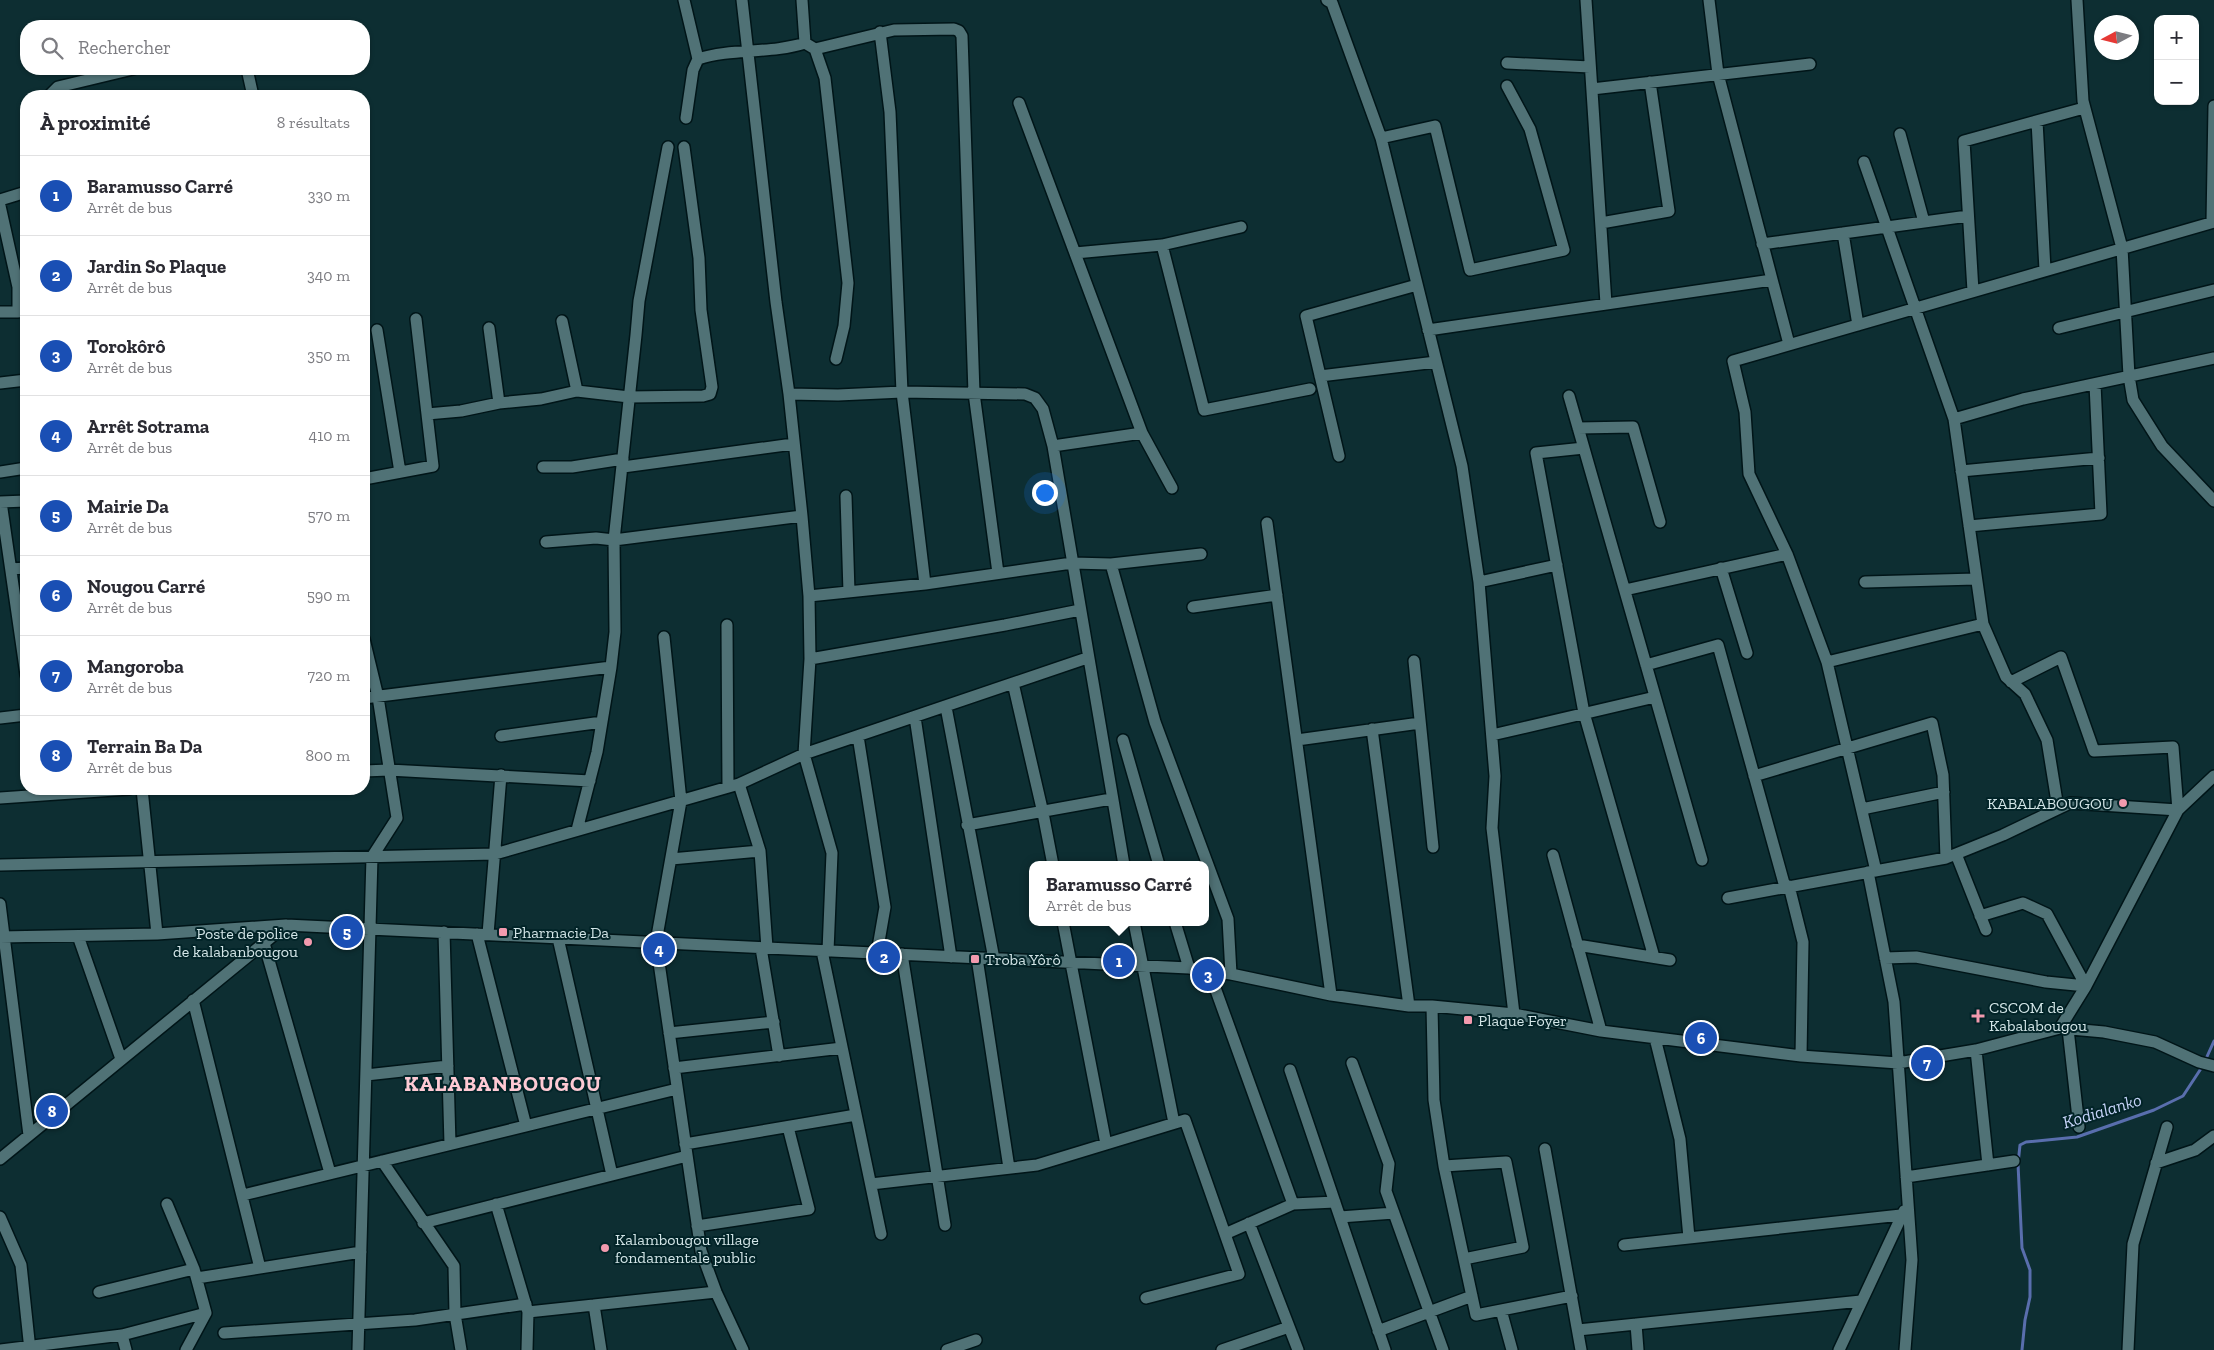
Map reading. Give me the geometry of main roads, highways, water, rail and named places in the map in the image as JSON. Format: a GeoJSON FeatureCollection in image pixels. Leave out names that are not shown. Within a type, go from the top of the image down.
{"type":"FeatureCollection","features":[{"type":"Feature","properties":{"kind":"waterway","name":"Kodialanko"},"geometry":{"type":"LineString","coordinates":[[2205,1061],[2214,1041]]}},
{"type":"Feature","properties":{"kind":"waterway","name":"Kodialanko"},"geometry":{"type":"LineString","coordinates":[[2022,1350],[2025,1320],[2030,1297],[2030,1270],[2022,1248],[2018,1164],[2020,1145],[2026,1142],[2077,1137],[2154,1110],[2183,1096],[2202,1067]]}},
{"type":"Feature","properties":{"kind":"place","name":"KABALABOUGOU"},"geometry":{"type":"Point","coordinates":[2123,803]}},
{"type":"Feature","properties":{"kind":"place","name":"Mairie Da"},"geometry":{"type":"Point","coordinates":[347,932]}},
{"type":"Feature","properties":{"kind":"place","name":"Pharmacie Da"},"geometry":{"type":"Point","coordinates":[503,932]}},
{"type":"Feature","properties":{"kind":"place","name":"Poste de police de kalabanbougou"},"geometry":{"type":"Point","coordinates":[308,942]}},
{"type":"Feature","properties":{"kind":"place","name":"Arrêt Sotrama"},"geometry":{"type":"Point","coordinates":[659,949]}},
{"type":"Feature","properties":{"kind":"place","name":"Jardin So Plaque"},"geometry":{"type":"Point","coordinates":[884,957]}},
{"type":"Feature","properties":{"kind":"place","name":"Troba Yôrô"},"geometry":{"type":"Point","coordinates":[975,959]}},
{"type":"Feature","properties":{"kind":"place","name":"Baramusso Carré"},"geometry":{"type":"Point","coordinates":[1119,961]}},
{"type":"Feature","properties":{"kind":"place","name":"Torokôrô"},"geometry":{"type":"Point","coordinates":[1208,975]}},
{"type":"Feature","properties":{"kind":"place","name":"CSCOM de Kabalabougou"},"geometry":{"type":"Point","coordinates":[1978,1016]}},
{"type":"Feature","properties":{"kind":"place","name":"Plaque Foyer"},"geometry":{"type":"Point","coordinates":[1468,1020]}},
{"type":"Feature","properties":{"kind":"place","name":"Nougou Carré"},"geometry":{"type":"Point","coordinates":[1701,1038]}},
{"type":"Feature","properties":{"kind":"place","name":"Mangoroba"},"geometry":{"type":"Point","coordinates":[1927,1063]}},
{"type":"Feature","properties":{"kind":"place","name":"Terrain Ba Da"},"geometry":{"type":"Point","coordinates":[52,1111]}},
{"type":"Feature","properties":{"kind":"place","name":"Kalambougou village fondamentale public"},"geometry":{"type":"Point","coordinates":[605,1248]}},
{"type":"Feature","properties":{"kind":"district","name":"KALABANBOUGOU"},"geometry":{"type":"Point","coordinates":[503,1084]}}]}
